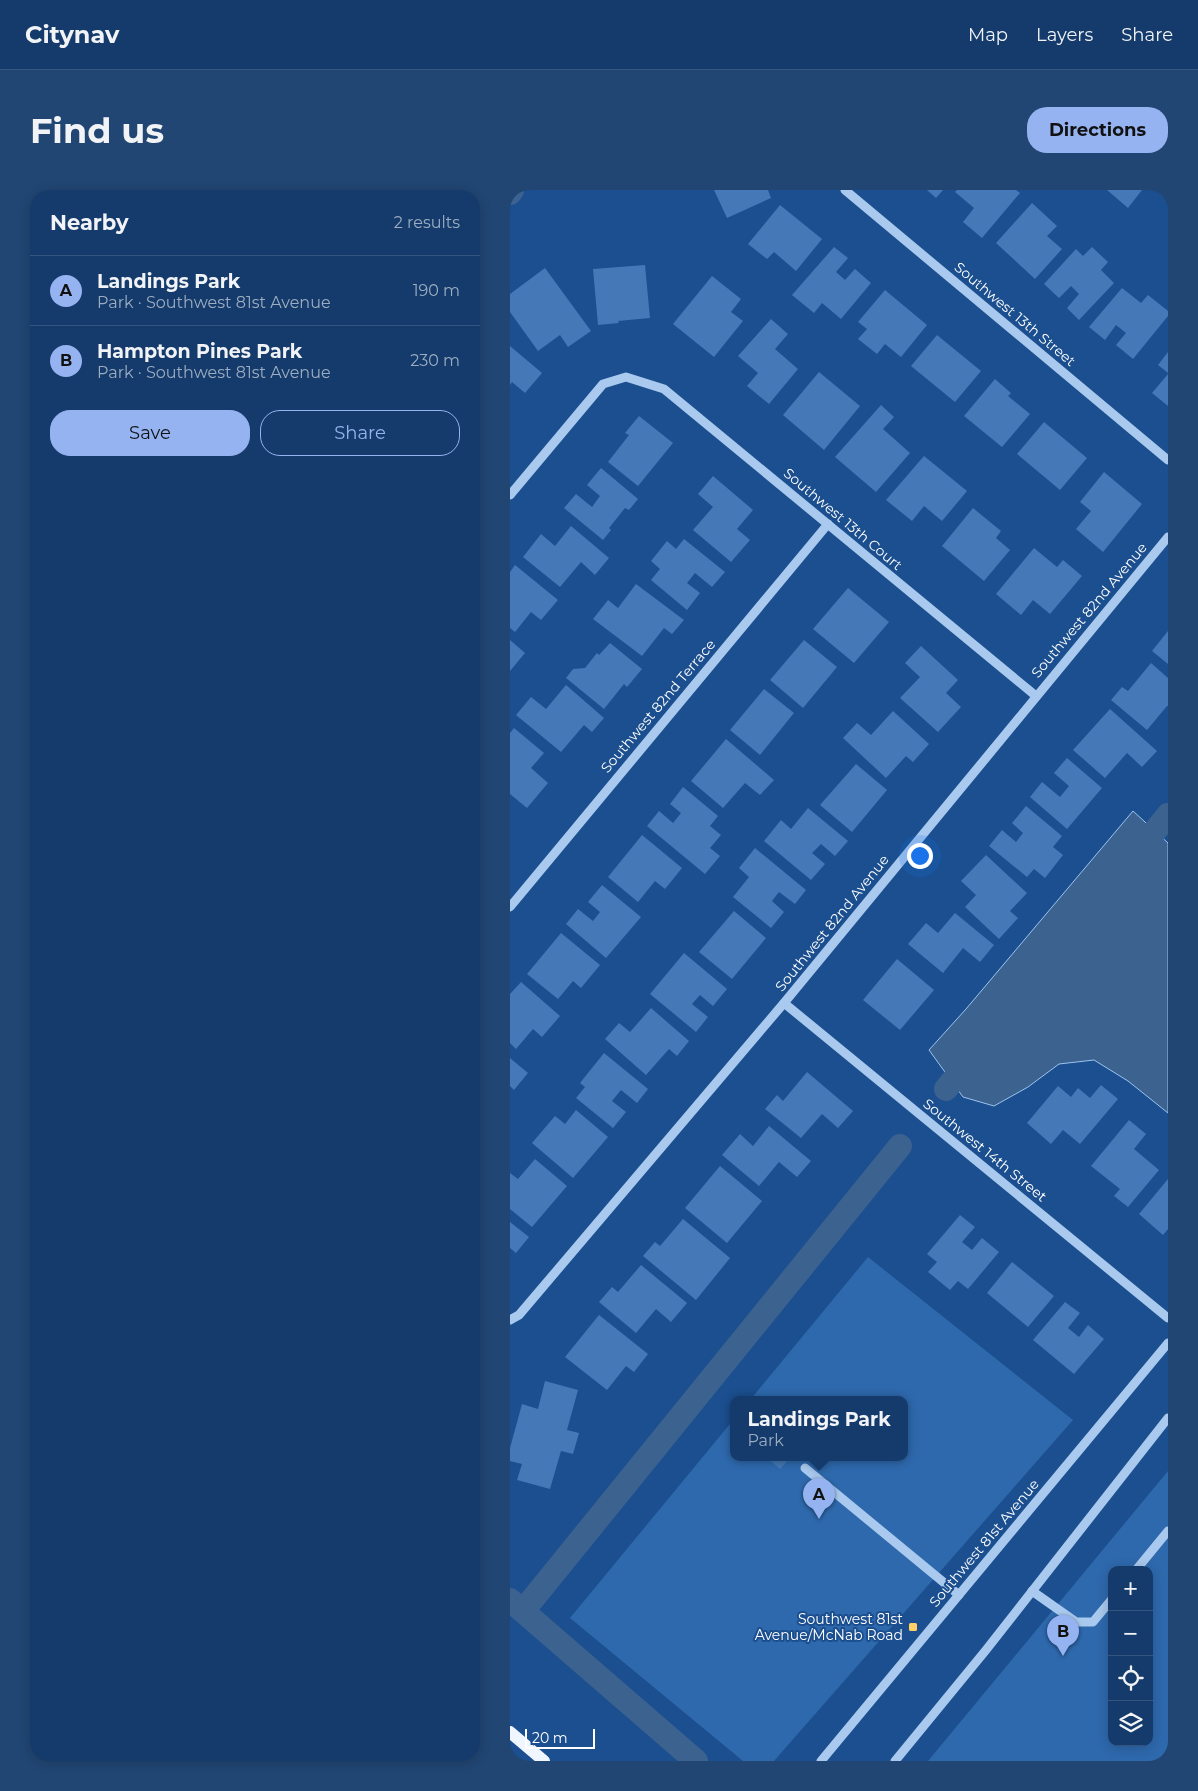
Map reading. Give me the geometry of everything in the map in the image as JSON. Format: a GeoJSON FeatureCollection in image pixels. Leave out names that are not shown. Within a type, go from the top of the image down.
{"type":"FeatureCollection","features":[{"type":"Feature","properties":{"kind":"main road"},"geometry":{"type":"LineString","coordinates":[[510,1732],[544,1761]]}},
{"type":"Feature","properties":{"kind":"street","name":"Southwest 13th Street"},"geometry":{"type":"LineString","coordinates":[[845,190],[1168,460]]}},
{"type":"Feature","properties":{"kind":"street","name":"Southwest 13th Court"},"geometry":{"type":"LineString","coordinates":[[510,495],[603,384],[626,376],[664,389],[1036,696]]}},
{"type":"Feature","properties":{"kind":"street","name":"Southwest 82nd Terrace"},"geometry":{"type":"LineString","coordinates":[[510,906],[828,524]]}},
{"type":"Feature","properties":{"kind":"street","name":"Southwest 82nd Avenue"},"geometry":{"type":"LineString","coordinates":[[510,1320],[519,1315],[784,1002],[1168,537]]}},
{"type":"Feature","properties":{"kind":"street","name":"Southwest 14th Street"},"geometry":{"type":"LineString","coordinates":[[784,1002],[1168,1318]]}},
{"type":"Feature","properties":{"kind":"street","name":"Southwest 81st Avenue"},"geometry":{"type":"LineString","coordinates":[[821,1761],[1168,1343]]}},
{"type":"Feature","properties":{"kind":"street"},"geometry":{"type":"LineString","coordinates":[[895,1761],[986,1650],[1168,1418]]}},
{"type":"Feature","properties":{"kind":"street"},"geometry":{"type":"LineString","coordinates":[[805,1468],[959,1595]]}},
{"type":"Feature","properties":{"kind":"street"},"geometry":{"type":"LineString","coordinates":[[1139,1566],[1168,1531]]}},
{"type":"Feature","properties":{"kind":"street"},"geometry":{"type":"LineString","coordinates":[[1032,1591],[1076,1622],[1093,1622],[1108,1604]]}},
{"type":"Feature","properties":{"kind":"shaded area"},"geometry":{"type":"Polygon","coordinates":[[[1133,811],[1168,843],[1168,1113],[1128,1081],[1094,1060],[1059,1064],[1028,1087],[994,1106],[963,1097],[929,1050],[966,1009],[1133,811]]]}},
{"type":"Feature","properties":{"kind":"shaded area"},"geometry":{"type":"Polygon","coordinates":[[[868,1257],[1073,1420],[774,1761],[743,1761],[570,1618],[730,1424],[730,1461],[908,1461],[908,1396],[753,1396],[868,1257]]]}},
{"type":"Feature","properties":{"kind":"shaded area"},"geometry":{"type":"Polygon","coordinates":[[[1168,1471],[1168,1761],[928,1761],[1168,1471]]]}},
{"type":"Feature","properties":{"kind":"building"},"geometry":{"type":"Polygon","coordinates":[[[714,190],[768,190],[771,198],[727,218],[714,190]]]}},
{"type":"Feature","properties":{"kind":"building"},"geometry":{"type":"Polygon","coordinates":[[[927,190],[943,190],[936,198],[927,190]]]}},
{"type":"Feature","properties":{"kind":"building"},"geometry":{"type":"Polygon","coordinates":[[[957,190],[1016,190],[1020,193],[982,238],[963,222],[974,208],[955,192],[957,190]]]}},
{"type":"Feature","properties":{"kind":"building"},"geometry":{"type":"Polygon","coordinates":[[[1107,190],[1142,190],[1128,208],[1107,190]]]}},
{"type":"Feature","properties":{"kind":"building"},"geometry":{"type":"Polygon","coordinates":[[[1032,203],[1057,226],[1047,236],[1062,249],[1035,279],[996,243],[1032,203]]]}},
{"type":"Feature","properties":{"kind":"building"},"geometry":{"type":"Polygon","coordinates":[[[780,205],[822,239],[796,271],[774,252],[767,259],[748,244],[780,205]]]}},
{"type":"Feature","properties":{"kind":"building"},"geometry":{"type":"Polygon","coordinates":[[[834,247],[848,258],[836,272],[845,280],[855,269],[871,283],[841,319],[822,303],[814,313],[792,295],[834,247]]]}},
{"type":"Feature","properties":{"kind":"building"},"geometry":{"type":"Polygon","coordinates":[[[1092,247],[1108,262],[1101,270],[1114,283],[1079,320],[1067,308],[1079,294],[1071,286],[1059,298],[1044,284],[1076,249],[1083,256],[1092,247]]]}},
{"type":"Feature","properties":{"kind":"building"},"geometry":{"type":"Polygon","coordinates":[[[645,265],[650,318],[598,325],[593,269],[645,265]]]}},
{"type":"Feature","properties":{"kind":"building"},"geometry":{"type":"Polygon","coordinates":[[[545,268],[591,331],[568,347],[560,335],[538,351],[510,312],[510,294],[545,268]]]}},
{"type":"Feature","properties":{"kind":"building"},"geometry":{"type":"Polygon","coordinates":[[[712,276],[741,299],[731,312],[743,321],[714,357],[673,324],[712,276]]]}},
{"type":"Feature","properties":{"kind":"building"},"geometry":{"type":"Polygon","coordinates":[[[1122,288],[1141,303],[1148,295],[1168,311],[1168,316],[1133,359],[1116,345],[1126,333],[1116,325],[1105,340],[1089,327],[1122,288]]]}},
{"type":"Feature","properties":{"kind":"building"},"geometry":{"type":"Polygon","coordinates":[[[885,290],[927,325],[901,357],[885,344],[877,354],[858,339],[867,329],[858,322],[885,290]]]}},
{"type":"Feature","properties":{"kind":"building"},"geometry":{"type":"Polygon","coordinates":[[[771,319],[788,334],[775,349],[798,369],[769,404],[747,386],[758,373],[738,356],[771,319]]]}},
{"type":"Feature","properties":{"kind":"building"},"geometry":{"type":"Polygon","coordinates":[[[937,335],[981,371],[955,402],[911,366],[937,335]]]}},
{"type":"Feature","properties":{"kind":"building"},"geometry":{"type":"Polygon","coordinates":[[[510,346],[542,373],[525,393],[512,382],[510,385],[510,346]]]}},
{"type":"Feature","properties":{"kind":"building"},"geometry":{"type":"Polygon","coordinates":[[[1168,352],[1168,373],[1158,365],[1168,352]]]}},
{"type":"Feature","properties":{"kind":"building"},"geometry":{"type":"Polygon","coordinates":[[[819,372],[860,406],[824,450],[783,415],[819,372]]]}},
{"type":"Feature","properties":{"kind":"building"},"geometry":{"type":"Polygon","coordinates":[[[1168,374],[1168,406],[1152,393],[1168,374]]]}},
{"type":"Feature","properties":{"kind":"building"},"geometry":{"type":"Polygon","coordinates":[[[995,379],[1011,393],[1008,396],[1030,414],[1002,447],[964,416],[995,379]]]}},
{"type":"Feature","properties":{"kind":"building"},"geometry":{"type":"Polygon","coordinates":[[[881,405],[894,417],[883,429],[910,453],[876,492],[835,457],[881,405]]]}},
{"type":"Feature","properties":{"kind":"building"},"geometry":{"type":"Polygon","coordinates":[[[639,416],[673,443],[638,486],[608,462],[629,435],[625,433],[639,416]]]}},
{"type":"Feature","properties":{"kind":"building"},"geometry":{"type":"Polygon","coordinates":[[[1044,422],[1087,458],[1060,490],[1017,454],[1044,422]]]}},
{"type":"Feature","properties":{"kind":"building"},"geometry":{"type":"Polygon","coordinates":[[[924,456],[967,491],[942,521],[924,506],[912,521],[886,500],[924,456]]]}},
{"type":"Feature","properties":{"kind":"building"},"geometry":{"type":"Polygon","coordinates":[[[601,468],[638,499],[629,510],[625,508],[609,528],[611,530],[603,540],[564,508],[576,494],[592,507],[600,496],[587,485],[601,468]]]}},
{"type":"Feature","properties":{"kind":"building"},"geometry":{"type":"Polygon","coordinates":[[[1104,472],[1142,504],[1103,552],[1076,529],[1091,511],[1080,502],[1104,472]]]}},
{"type":"Feature","properties":{"kind":"building"},"geometry":{"type":"Polygon","coordinates":[[[713,476],[753,510],[737,529],[750,540],[731,562],[693,530],[713,507],[698,494],[713,476]]]}},
{"type":"Feature","properties":{"kind":"building"},"geometry":{"type":"Polygon","coordinates":[[[973,508],[1001,531],[996,538],[1010,550],[984,581],[942,546],[973,508]]]}},
{"type":"Feature","properties":{"kind":"building"},"geometry":{"type":"Polygon","coordinates":[[[571,526],[609,558],[595,575],[581,562],[560,587],[523,557],[541,534],[555,546],[571,526]]]}},
{"type":"Feature","properties":{"kind":"building"},"geometry":{"type":"Polygon","coordinates":[[[684,539],[725,572],[712,587],[695,573],[687,583],[700,593],[687,610],[651,580],[660,569],[651,561],[667,541],[676,549],[684,539]]]}},
{"type":"Feature","properties":{"kind":"building"},"geometry":{"type":"Polygon","coordinates":[[[1034,548],[1057,567],[1063,560],[1082,576],[1050,614],[1033,600],[1021,615],[996,594],[1034,548]]]}},
{"type":"Feature","properties":{"kind":"building"},"geometry":{"type":"Polygon","coordinates":[[[515,565],[558,600],[541,620],[531,612],[515,632],[510,628],[510,572],[515,565]]]}},
{"type":"Feature","properties":{"kind":"building"},"geometry":{"type":"Polygon","coordinates":[[[636,584],[684,620],[672,634],[664,628],[642,656],[593,619],[608,600],[618,608],[636,584]]]}},
{"type":"Feature","properties":{"kind":"building"},"geometry":{"type":"Polygon","coordinates":[[[848,588],[889,622],[854,663],[813,629],[848,588]]]}},
{"type":"Feature","properties":{"kind":"building"},"geometry":{"type":"Polygon","coordinates":[[[1168,631],[1168,664],[1152,651],[1168,631]]]}},
{"type":"Feature","properties":{"kind":"building"},"geometry":{"type":"Polygon","coordinates":[[[510,640],[525,653],[510,671],[510,640]]]}},
{"type":"Feature","properties":{"kind":"building"},"geometry":{"type":"Polygon","coordinates":[[[804,640],[837,667],[803,708],[770,680],[804,640]]]}},
{"type":"Feature","properties":{"kind":"building"},"geometry":{"type":"Polygon","coordinates":[[[610,643],[642,669],[627,687],[624,684],[604,709],[566,678],[573,669],[585,668],[597,653],[599,655],[610,643]]]}},
{"type":"Feature","properties":{"kind":"building"},"geometry":{"type":"Polygon","coordinates":[[[921,646],[958,680],[946,693],[961,707],[938,732],[900,698],[920,677],[905,663],[921,646]]]}},
{"type":"Feature","properties":{"kind":"building"},"geometry":{"type":"Polygon","coordinates":[[[1151,663],[1168,678],[1168,706],[1147,730],[1111,700],[1122,687],[1128,691],[1151,663]]]}},
{"type":"Feature","properties":{"kind":"building"},"geometry":{"type":"Polygon","coordinates":[[[566,685],[604,718],[592,732],[584,725],[561,752],[516,715],[531,697],[546,709],[566,685]]]}},
{"type":"Feature","properties":{"kind":"building"},"geometry":{"type":"Polygon","coordinates":[[[764,689],[794,713],[760,755],[730,730],[764,689]]]}},
{"type":"Feature","properties":{"kind":"building"},"geometry":{"type":"Polygon","coordinates":[[[1110,709],[1157,751],[1142,767],[1127,753],[1105,778],[1073,750],[1110,709]]]}},
{"type":"Feature","properties":{"kind":"building"},"geometry":{"type":"Polygon","coordinates":[[[893,711],[929,744],[913,762],[906,756],[886,778],[843,738],[857,723],[871,735],[893,711]]]}},
{"type":"Feature","properties":{"kind":"building"},"geometry":{"type":"Polygon","coordinates":[[[514,728],[544,753],[531,768],[548,783],[527,808],[510,794],[510,733],[514,728]]]}},
{"type":"Feature","properties":{"kind":"building"},"geometry":{"type":"Polygon","coordinates":[[[726,739],[774,780],[760,795],[745,783],[723,808],[691,781],[726,739]]]}},
{"type":"Feature","properties":{"kind":"building"},"geometry":{"type":"Polygon","coordinates":[[[1067,758],[1102,788],[1067,829],[1030,797],[1042,782],[1060,797],[1069,786],[1054,773],[1067,758]]]}},
{"type":"Feature","properties":{"kind":"building"},"geometry":{"type":"Polygon","coordinates":[[[856,764],[887,790],[852,832],[820,805],[856,764]]]}},
{"type":"Feature","properties":{"kind":"building"},"geometry":{"type":"Polygon","coordinates":[[[683,787],[718,816],[710,826],[721,835],[710,848],[720,856],[705,874],[647,826],[659,811],[673,823],[681,813],[670,804],[683,787]]]}},
{"type":"Feature","properties":{"kind":"building"},"geometry":{"type":"Polygon","coordinates":[[[1026,806],[1062,836],[1053,847],[1063,855],[1045,878],[1034,869],[1027,877],[989,846],[1002,830],[1016,842],[1023,833],[1012,823],[1026,806]]]}},
{"type":"Feature","properties":{"kind":"building"},"geometry":{"type":"Polygon","coordinates":[[[808,808],[848,841],[835,856],[821,844],[812,853],[825,864],[811,880],[764,841],[781,820],[791,829],[808,808]]]}},
{"type":"Feature","properties":{"kind":"building"},"geometry":{"type":"Polygon","coordinates":[[[642,835],[682,868],[665,889],[655,881],[638,902],[608,877],[642,835]]]}},
{"type":"Feature","properties":{"kind":"building"},"geometry":{"type":"Polygon","coordinates":[[[755,848],[806,890],[795,904],[779,892],[772,901],[784,912],[771,928],[733,897],[749,877],[739,868],[755,848]]]}},
{"type":"Feature","properties":{"kind":"building"},"geometry":{"type":"Polygon","coordinates":[[[986,855],[1027,893],[1010,911],[1018,918],[999,939],[965,907],[976,895],[961,881],[986,855]]]}},
{"type":"Feature","properties":{"kind":"building"},"geometry":{"type":"Polygon","coordinates":[[[602,885],[641,917],[606,958],[566,924],[578,909],[593,921],[600,912],[588,902],[602,885]]]}},
{"type":"Feature","properties":{"kind":"building"},"geometry":{"type":"Polygon","coordinates":[[[734,911],[766,938],[732,979],[699,952],[734,911]]]}},
{"type":"Feature","properties":{"kind":"building"},"geometry":{"type":"Polygon","coordinates":[[[955,913],[994,945],[980,962],[963,948],[943,973],[908,944],[926,923],[938,933],[955,913]]]}},
{"type":"Feature","properties":{"kind":"building"},"geometry":{"type":"Polygon","coordinates":[[[561,933],[600,965],[581,988],[573,981],[558,999],[527,974],[561,933]]]}},
{"type":"Feature","properties":{"kind":"building"},"geometry":{"type":"Polygon","coordinates":[[[684,953],[727,989],[713,1006],[700,995],[692,1004],[708,1017],[696,1032],[650,994],[684,953]]]}},
{"type":"Feature","properties":{"kind":"building"},"geometry":{"type":"Polygon","coordinates":[[[897,959],[934,990],[900,1030],[863,1000],[897,959]]]}},
{"type":"Feature","properties":{"kind":"building"},"geometry":{"type":"Polygon","coordinates":[[[521,982],[560,1016],[542,1037],[533,1029],[516,1049],[510,1043],[510,994],[521,982]]]}},
{"type":"Feature","properties":{"kind":"building"},"geometry":{"type":"Polygon","coordinates":[[[651,1008],[689,1041],[677,1056],[669,1049],[646,1075],[605,1039],[619,1023],[630,1032],[651,1008]]]}},
{"type":"Feature","properties":{"kind":"building"},"geometry":{"type":"Polygon","coordinates":[[[604,1053],[648,1089],[637,1103],[621,1090],[612,1101],[626,1112],[613,1128],[576,1098],[585,1087],[580,1083],[604,1053]]]}},
{"type":"Feature","properties":{"kind":"building"},"geometry":{"type":"Polygon","coordinates":[[[510,1058],[528,1073],[514,1090],[510,1086],[510,1058]]]}},
{"type":"Feature","properties":{"kind":"building"},"geometry":{"type":"Polygon","coordinates":[[[807,1072],[853,1111],[838,1128],[822,1114],[801,1138],[765,1109],[777,1095],[783,1101],[807,1072]]]}},
{"type":"Feature","properties":{"kind":"building"},"geometry":{"type":"Polygon","coordinates":[[[1101,1085],[1118,1099],[1080,1144],[1063,1130],[1051,1144],[1027,1123],[1058,1086],[1071,1097],[1078,1088],[1090,1098],[1101,1085]]]}},
{"type":"Feature","properties":{"kind":"building"},"geometry":{"type":"Polygon","coordinates":[[[576,1110],[608,1137],[573,1178],[532,1143],[555,1116],[565,1124],[576,1110]]]}},
{"type":"Feature","properties":{"kind":"building"},"geometry":{"type":"Polygon","coordinates":[[[1129,1120],[1146,1134],[1134,1149],[1159,1170],[1128,1207],[1114,1196],[1120,1189],[1091,1166],[1129,1120]]]}},
{"type":"Feature","properties":{"kind":"building"},"geometry":{"type":"Polygon","coordinates":[[[769,1126],[811,1161],[797,1177],[779,1162],[759,1186],[722,1155],[740,1134],[753,1146],[769,1126]]]}},
{"type":"Feature","properties":{"kind":"building"},"geometry":{"type":"Polygon","coordinates":[[[535,1159],[567,1186],[532,1227],[510,1209],[510,1173],[518,1179],[535,1159]]]}},
{"type":"Feature","properties":{"kind":"building"},"geometry":{"type":"Polygon","coordinates":[[[720,1166],[762,1201],[727,1243],[685,1208],[720,1166]]]}},
{"type":"Feature","properties":{"kind":"building"},"geometry":{"type":"Polygon","coordinates":[[[1168,1179],[1168,1229],[1163,1235],[1139,1214],[1168,1179]]]}},
{"type":"Feature","properties":{"kind":"building"},"geometry":{"type":"Polygon","coordinates":[[[960,1215],[975,1227],[962,1242],[972,1250],[982,1238],[999,1252],[968,1289],[958,1281],[950,1290],[928,1272],[937,1262],[927,1254],[960,1215]]]}},
{"type":"Feature","properties":{"kind":"building"},"geometry":{"type":"Polygon","coordinates":[[[683,1219],[730,1258],[696,1300],[643,1256],[655,1242],[660,1246],[683,1219]]]}},
{"type":"Feature","properties":{"kind":"building"},"geometry":{"type":"Polygon","coordinates":[[[510,1222],[529,1237],[516,1253],[510,1248],[510,1222]]]}},
{"type":"Feature","properties":{"kind":"building"},"geometry":{"type":"Polygon","coordinates":[[[1012,1262],[1054,1296],[1028,1327],[987,1293],[1012,1262]]]}},
{"type":"Feature","properties":{"kind":"building"},"geometry":{"type":"Polygon","coordinates":[[[641,1265],[687,1303],[671,1322],[656,1309],[636,1333],[599,1302],[612,1287],[618,1292],[641,1265]]]}},
{"type":"Feature","properties":{"kind":"building"},"geometry":{"type":"Polygon","coordinates":[[[1065,1302],[1080,1313],[1068,1328],[1079,1337],[1088,1325],[1104,1339],[1074,1374],[1033,1340],[1065,1302]]]}},
{"type":"Feature","properties":{"kind":"building"},"geometry":{"type":"Polygon","coordinates":[[[599,1315],[648,1354],[634,1372],[626,1366],[607,1390],[565,1357],[599,1315]]]}},
{"type":"Feature","properties":{"kind":"building"},"geometry":{"type":"Polygon","coordinates":[[[545,1381],[578,1390],[567,1430],[579,1433],[573,1454],[561,1451],[550,1489],[517,1480],[522,1464],[510,1461],[510,1448],[522,1404],[538,1409],[545,1381]]]}},
{"type":"Feature","properties":{"kind":"building"},"geometry":{"type":"Polygon","coordinates":[[[771,1461],[787,1461],[780,1469],[771,1461]]]}},
{"type":"Feature","properties":{"kind":"waterway"},"geometry":{"type":"LineString","coordinates":[[1134,857],[1168,815]]}},
{"type":"Feature","properties":{"kind":"waterway"},"geometry":{"type":"LineString","coordinates":[[946,1089],[972,1057]]}},
{"type":"Feature","properties":{"kind":"waterway"},"geometry":{"type":"LineString","coordinates":[[523,1611],[900,1146]]}},
{"type":"Feature","properties":{"kind":"waterway"},"geometry":{"type":"LineString","coordinates":[[510,1600],[696,1761]]}},
{"type":"Feature","properties":{"kind":"place","name":"Landings Park"},"geometry":{"type":"Point","coordinates":[819,1519]}},
{"type":"Feature","properties":{"kind":"place","name":"Southwest 81st Avenue/McNab Road"},"geometry":{"type":"Point","coordinates":[913,1627]}},
{"type":"Feature","properties":{"kind":"place","name":"Hampton Pines Park"},"geometry":{"type":"Point","coordinates":[1063,1656]}}]}
